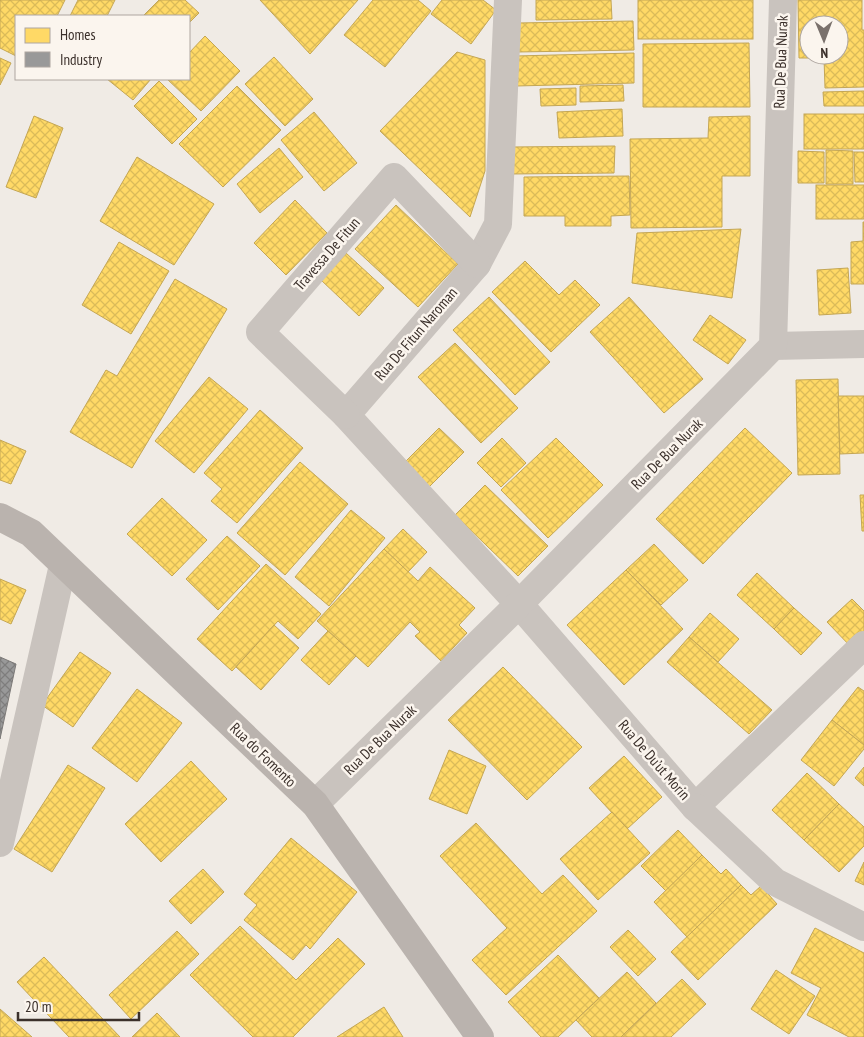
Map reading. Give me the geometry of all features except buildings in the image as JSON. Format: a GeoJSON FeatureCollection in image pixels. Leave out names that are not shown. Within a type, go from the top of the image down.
{"type":"FeatureCollection","features":[{"type":"Feature","properties":{"kind":"street","name":"Rua De Fitun Naroman"},"geometry":{"type":"LineString","coordinates":[[346,415],[477,264],[498,224],[508,0]]}},
{"type":"Feature","properties":{"kind":"street","name":"Rua De Bua Nurak"},"geometry":{"type":"LineString","coordinates":[[315,804],[520,604],[773,346],[783,0]]}},
{"type":"Feature","properties":{"kind":"street","name":"Travessa De Fitun"},"geometry":{"type":"LineString","coordinates":[[346,415],[260,332],[394,177],[477,264]]}},
{"type":"Feature","properties":{"kind":"street"},"geometry":{"type":"LineString","coordinates":[[773,346],[864,344]]}},
{"type":"Feature","properties":{"kind":"street"},"geometry":{"type":"LineString","coordinates":[[346,415],[520,604]]}},
{"type":"Feature","properties":{"kind":"street","name":"Rua do Fomento"},"geometry":{"type":"LineString","coordinates":[[0,517],[31,533],[315,804],[480,1037]]}},
{"type":"Feature","properties":{"kind":"street"},"geometry":{"type":"LineString","coordinates":[[0,843],[63,565]]}},
{"type":"Feature","properties":{"kind":"street","name":"Rua De Du’ut Morin"},"geometry":{"type":"LineString","coordinates":[[520,604],[695,807],[864,645]]}},
{"type":"Feature","properties":{"kind":"street"},"geometry":{"type":"LineString","coordinates":[[695,807],[775,882],[864,927]]}}]}
